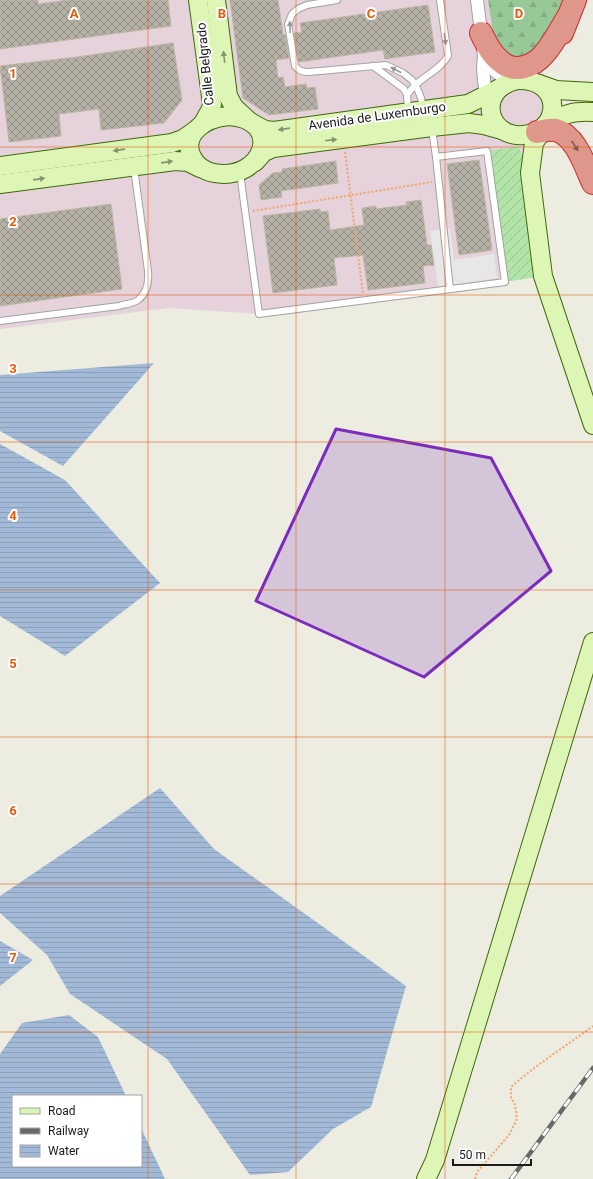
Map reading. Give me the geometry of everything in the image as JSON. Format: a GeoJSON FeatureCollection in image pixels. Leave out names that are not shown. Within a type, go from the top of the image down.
{"type":"FeatureCollection","features":[{"type":"Feature","properties":{"kind":"highway"},"geometry":{"type":"LineString","coordinates":[[509,89],[537,74],[550,60],[556,49],[575,0]]}},
{"type":"Feature","properties":{"kind":"highway"},"geometry":{"type":"LineString","coordinates":[[481,32],[490,49],[499,61],[511,68],[521,68],[531,65],[543,55],[566,20]]}},
{"type":"Feature","properties":{"kind":"highway"},"geometry":{"type":"LineString","coordinates":[[543,128],[555,130],[569,138],[576,146],[593,183]]}},
{"type":"Feature","properties":{"kind":"main road","name":"Calle Belgrado"},"geometry":{"type":"LineString","coordinates":[[198,0],[212,104],[211,109],[199,127]]}},
{"type":"Feature","properties":{"kind":"main road","name":"Calle Belgrado"},"geometry":{"type":"LineString","coordinates":[[216,0],[228,96],[234,106],[251,122]]}},
{"type":"Feature","properties":{"kind":"main road"},"geometry":{"type":"LineString","coordinates":[[509,89],[593,92]]}},
{"type":"Feature","properties":{"kind":"main road"},"geometry":{"type":"LineString","coordinates":[[509,89],[547,90],[552,103],[552,110],[534,144],[530,173],[543,276],[593,425]]}},
{"type":"Feature","properties":{"kind":"main road"},"geometry":{"type":"LineString","coordinates":[[509,89],[492,116],[496,123],[520,150],[530,173]]}},
{"type":"Feature","properties":{"kind":"main road","name":"Avenida de Luxemburgo"},"geometry":{"type":"LineString","coordinates":[[251,122],[265,130],[274,131],[413,106],[468,104],[509,89]]}},
{"type":"Feature","properties":{"kind":"main road","name":"Avenida de Luxemburgo"},"geometry":{"type":"LineString","coordinates":[[255,162],[268,150],[276,147],[432,127],[476,124],[524,135],[543,128],[569,113],[593,112]]}},
{"type":"Feature","properties":{"kind":"main road"},"geometry":{"type":"LineString","coordinates":[[0,166],[172,143],[183,139],[199,127],[214,119],[222,117],[238,117],[251,122],[260,133],[262,140],[260,155],[255,162],[248,168],[233,173],[220,174],[207,171],[188,162],[182,161],[0,184]]}},
{"type":"Feature","properties":{"kind":"main road"},"geometry":{"type":"LineString","coordinates":[[199,127],[192,135],[190,150],[194,162],[200,168]]}},
{"type":"Feature","properties":{"kind":"main road"},"geometry":{"type":"LineString","coordinates":[[426,1179],[435,1160],[593,642]]}},
{"type":"Feature","properties":{"kind":"street"},"geometry":{"type":"LineString","coordinates":[[477,0],[484,56],[484,68],[509,89]]}},
{"type":"Feature","properties":{"kind":"street"},"geometry":{"type":"LineString","coordinates":[[484,56],[490,68],[506,78],[509,89]]}},
{"type":"Feature","properties":{"kind":"lane"},"geometry":{"type":"LineString","coordinates":[[337,0],[306,5],[292,14],[288,24],[295,66],[302,72],[309,72],[386,65],[412,80],[415,84],[421,98],[413,106]]}},
{"type":"Feature","properties":{"kind":"lane"},"geometry":{"type":"LineString","coordinates":[[413,106],[415,84],[445,61],[448,56],[440,0]]}},
{"type":"Feature","properties":{"kind":"lane"},"geometry":{"type":"LineString","coordinates":[[373,66],[404,89],[413,106]]}},
{"type":"Feature","properties":{"kind":"lane"},"geometry":{"type":"LineString","coordinates":[[432,127],[450,290]]}},
{"type":"Feature","properties":{"kind":"lane"},"geometry":{"type":"LineString","coordinates":[[240,171],[259,314],[505,282],[487,151],[436,157]]}},
{"type":"Feature","properties":{"kind":"lane"},"geometry":{"type":"LineString","coordinates":[[0,321],[119,306],[137,301],[147,288],[149,281],[134,166]]}},
{"type":"Feature","properties":{"kind":"path"},"geometry":{"type":"LineString","coordinates":[[345,152],[364,300]]}},
{"type":"Feature","properties":{"kind":"path"},"geometry":{"type":"LineString","coordinates":[[246,212],[439,181]]}},
{"type":"Feature","properties":{"kind":"path"},"geometry":{"type":"LineString","coordinates":[[475,1179],[477,1172],[509,1135],[517,1119],[515,1105],[511,1098],[511,1086],[529,1071],[593,1026]]}},
{"type":"Feature","properties":{"kind":"highlighted area"},"geometry":{"type":"Polygon","coordinates":[[[336,429],[491,458],[551,571],[424,677],[256,601],[336,429]]]}},
{"type":"Feature","properties":{"kind":"shaded area"},"geometry":{"type":"Polygon","coordinates":[[[0,0],[488,0],[493,33],[550,79],[560,97],[561,108],[550,140],[540,149],[543,276],[259,314],[168,308],[0,329],[0,0]]]}},
{"type":"Feature","properties":{"kind":"shaded area"},"geometry":{"type":"Polygon","coordinates":[[[450,228],[454,260],[494,254],[497,278],[438,287],[430,231],[450,228]]]}},
{"type":"Feature","properties":{"kind":"green space"},"geometry":{"type":"Polygon","coordinates":[[[488,0],[565,0],[546,41],[528,61],[506,57],[493,33],[488,0]]]}},
{"type":"Feature","properties":{"kind":"green space"},"geometry":{"type":"Polygon","coordinates":[[[518,146],[530,173],[543,276],[505,282],[487,151],[518,146]]]}},
{"type":"Feature","properties":{"kind":"water"},"geometry":{"type":"Polygon","coordinates":[[[154,363],[63,466],[0,431],[0,375],[154,363]]]}},
{"type":"Feature","properties":{"kind":"water"},"geometry":{"type":"Polygon","coordinates":[[[0,444],[65,480],[160,583],[65,656],[0,616],[0,444]]]}},
{"type":"Feature","properties":{"kind":"water"},"geometry":{"type":"Polygon","coordinates":[[[160,788],[214,849],[406,986],[371,1107],[333,1129],[288,1172],[250,1175],[167,1059],[70,994],[47,955],[0,913],[0,896],[160,788]]]}},
{"type":"Feature","properties":{"kind":"water"},"geometry":{"type":"Polygon","coordinates":[[[0,941],[33,960],[0,986],[0,941]]]}},
{"type":"Feature","properties":{"kind":"water"},"geometry":{"type":"Polygon","coordinates":[[[69,1015],[98,1037],[126,1095],[12,1095],[12,1167],[142,1167],[142,1130],[165,1179],[0,1179],[0,1054],[22,1023],[69,1015]]]}},
{"type":"Feature","properties":{"kind":"building"},"geometry":{"type":"Polygon","coordinates":[[[0,0],[38,0],[38,4],[68,0],[168,0],[171,26],[0,49],[0,0]]]}},
{"type":"Feature","properties":{"kind":"building"},"geometry":{"type":"Polygon","coordinates":[[[230,0],[278,0],[283,35],[285,35],[289,58],[276,60],[278,78],[283,77],[285,87],[306,84],[307,88],[315,87],[318,109],[269,115],[243,98],[230,0]]]}},
{"type":"Feature","properties":{"kind":"building"},"geometry":{"type":"Polygon","coordinates":[[[428,5],[435,52],[385,59],[383,50],[299,62],[294,33],[302,32],[300,23],[428,5]]]}},
{"type":"Feature","properties":{"kind":"building"},"geometry":{"type":"Polygon","coordinates":[[[173,43],[182,100],[164,123],[101,130],[99,109],[59,114],[61,136],[9,142],[0,66],[77,57],[173,43]]]}},
{"type":"Feature","properties":{"kind":"building"},"geometry":{"type":"Polygon","coordinates":[[[479,160],[492,250],[459,255],[447,164],[479,160]]]}},
{"type":"Feature","properties":{"kind":"building"},"geometry":{"type":"Polygon","coordinates":[[[336,161],[338,183],[281,191],[282,197],[261,200],[259,185],[273,173],[282,172],[282,169],[336,161]]]}},
{"type":"Feature","properties":{"kind":"building"},"geometry":{"type":"Polygon","coordinates":[[[421,200],[427,245],[431,245],[434,265],[423,266],[425,283],[368,290],[363,255],[334,258],[337,285],[273,293],[263,216],[320,209],[321,212],[328,211],[330,230],[364,225],[362,208],[376,206],[376,209],[407,205],[406,202],[421,200]]]}},
{"type":"Feature","properties":{"kind":"building"},"geometry":{"type":"Polygon","coordinates":[[[111,204],[122,289],[0,306],[0,219],[111,204]]]}},
{"type":"Feature","properties":{"kind":"railway"},"geometry":{"type":"LineString","coordinates":[[511,1179],[593,1068]]}}]}
